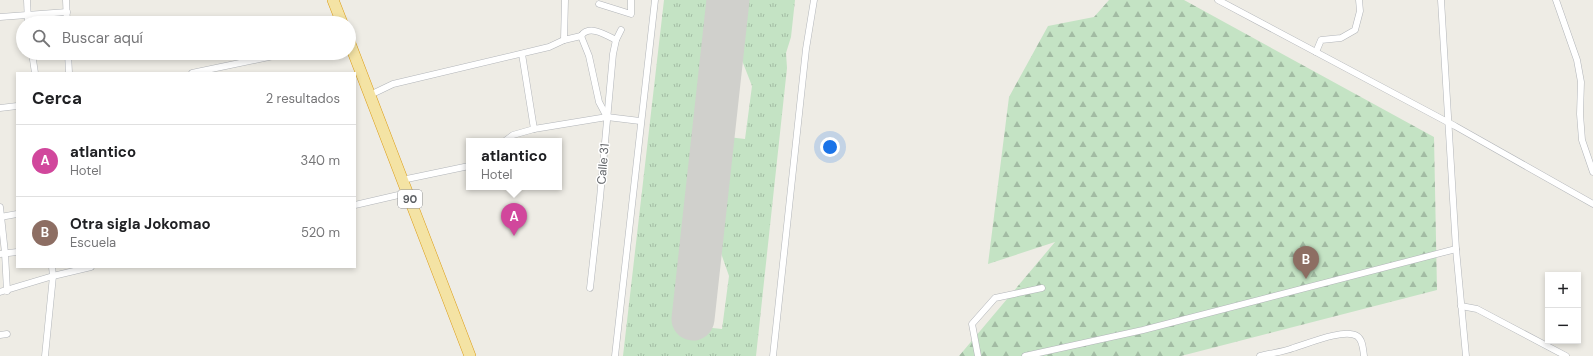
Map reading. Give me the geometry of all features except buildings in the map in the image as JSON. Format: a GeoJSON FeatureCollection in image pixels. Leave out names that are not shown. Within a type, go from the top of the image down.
{"type":"FeatureCollection","features":[{"type":"Feature","properties":{"kind":"highway"},"geometry":{"type":"LineString","coordinates":[[333,0],[339,16]]}},
{"type":"Feature","properties":{"kind":"highway","name":"90"},"geometry":{"type":"LineString","coordinates":[[356,59],[470,356]]}},
{"type":"Feature","properties":{"kind":"street"},"geometry":{"type":"LineString","coordinates":[[27,0],[28,16],[67,12]]}},
{"type":"Feature","properties":{"kind":"street"},"geometry":{"type":"LineString","coordinates":[[66,0],[67,16]]}},
{"type":"Feature","properties":{"kind":"street"},"geometry":{"type":"LineString","coordinates":[[564,40],[565,0]]}},
{"type":"Feature","properties":{"kind":"street"},"geometry":{"type":"LineString","coordinates":[[599,4],[631,14],[631,0]]}},
{"type":"Feature","properties":{"kind":"street"},"geometry":{"type":"LineString","coordinates":[[615,356],[640,120],[655,0]]}},
{"type":"Feature","properties":{"kind":"street"},"geometry":{"type":"LineString","coordinates":[[773,356],[806,50],[814,0]]}},
{"type":"Feature","properties":{"kind":"street"},"geometry":{"type":"LineString","coordinates":[[1218,0],[1449,123],[1593,204]]}},
{"type":"Feature","properties":{"kind":"street"},"geometry":{"type":"LineString","coordinates":[[1316,52],[1321,40],[1341,38],[1355,30],[1360,11],[1359,0]]}},
{"type":"Feature","properties":{"kind":"street"},"geometry":{"type":"LineString","coordinates":[[1441,0],[1456,249],[1466,356]]}},
{"type":"Feature","properties":{"kind":"street"},"geometry":{"type":"LineString","coordinates":[[1556,0],[1577,60],[1581,82],[1580,114],[1582,140],[1593,172]]}},
{"type":"Feature","properties":{"kind":"street"},"geometry":{"type":"LineString","coordinates":[[0,17],[16,16]]}},
{"type":"Feature","properties":{"kind":"street"},"geometry":{"type":"LineString","coordinates":[[370,96],[393,84],[549,47],[564,40],[581,36],[588,30],[616,40]]}},
{"type":"Feature","properties":{"kind":"street","name":"Calle 31"},"geometry":{"type":"LineString","coordinates":[[590,288],[616,40],[621,30]]}},
{"type":"Feature","properties":{"kind":"street"},"geometry":{"type":"LineString","coordinates":[[581,36],[589,56],[598,102],[607,117]]}},
{"type":"Feature","properties":{"kind":"street"},"geometry":{"type":"LineString","coordinates":[[522,54],[534,129]]}},
{"type":"Feature","properties":{"kind":"street"},"geometry":{"type":"LineString","coordinates":[[33,60],[35,72]]}},
{"type":"Feature","properties":{"kind":"street"},"geometry":{"type":"LineString","coordinates":[[68,60],[69,72]]}},
{"type":"Feature","properties":{"kind":"street"},"geometry":{"type":"LineString","coordinates":[[202,72],[222,70],[261,60]]}},
{"type":"Feature","properties":{"kind":"street"},"geometry":{"type":"LineString","coordinates":[[0,108],[16,106]]}},
{"type":"Feature","properties":{"kind":"street"},"geometry":{"type":"LineString","coordinates":[[509,138],[513,135],[534,129],[607,117],[640,120]]}},
{"type":"Feature","properties":{"kind":"street"},"geometry":{"type":"LineString","coordinates":[[402,180],[466,167]]}},
{"type":"Feature","properties":{"kind":"street"},"geometry":{"type":"LineString","coordinates":[[356,205],[407,192]]}},
{"type":"Feature","properties":{"kind":"street"},"geometry":{"type":"LineString","coordinates":[[0,207],[3,254],[3,292],[84,268]]}},
{"type":"Feature","properties":{"kind":"street"},"geometry":{"type":"LineString","coordinates":[[0,217],[16,214]]}},
{"type":"Feature","properties":{"kind":"street"},"geometry":{"type":"LineString","coordinates":[[1026,356],[1143,330],[1456,249]]}},
{"type":"Feature","properties":{"kind":"street"},"geometry":{"type":"LineString","coordinates":[[3,254],[16,252]]}},
{"type":"Feature","properties":{"kind":"street"},"geometry":{"type":"LineString","coordinates":[[45,356],[53,276],[52,268]]}},
{"type":"Feature","properties":{"kind":"street"},"geometry":{"type":"LineString","coordinates":[[978,356],[972,324],[991,301],[995,298],[1042,288]]}},
{"type":"Feature","properties":{"kind":"street"},"geometry":{"type":"LineString","coordinates":[[1462,306],[1477,309],[1566,356]]}},
{"type":"Feature","properties":{"kind":"street"},"geometry":{"type":"LineString","coordinates":[[1260,356],[1293,348],[1316,339],[1350,333],[1358,337],[1362,342],[1364,356]]}},
{"type":"Feature","properties":{"kind":"green space"},"geometry":{"type":"Polygon","coordinates":[[[664,0],[712,0],[676,324],[722,329],[729,276],[715,236],[728,137],[745,139],[752,86],[736,45],[741,0],[795,0],[791,37],[786,53],[787,68],[756,356],[623,356],[664,0]]]}},
{"type":"Feature","properties":{"kind":"green space"},"geometry":{"type":"Polygon","coordinates":[[[1109,0],[1184,0],[1434,137],[1437,290],[1181,356],[959,356],[1055,242],[988,264],[1009,97],[1048,26],[1094,17],[1109,0]]]}},
{"type":"Feature","properties":{"kind":"runway"},"geometry":{"type":"LineString","coordinates":[[693,319],[728,0]]}},
{"type":"Feature","properties":{"kind":"place","name":"atlantico"},"geometry":{"type":"Point","coordinates":[514,236]}},
{"type":"Feature","properties":{"kind":"place","name":"Otra sigla Jokomao"},"geometry":{"type":"Point","coordinates":[1306,279]}}]}
